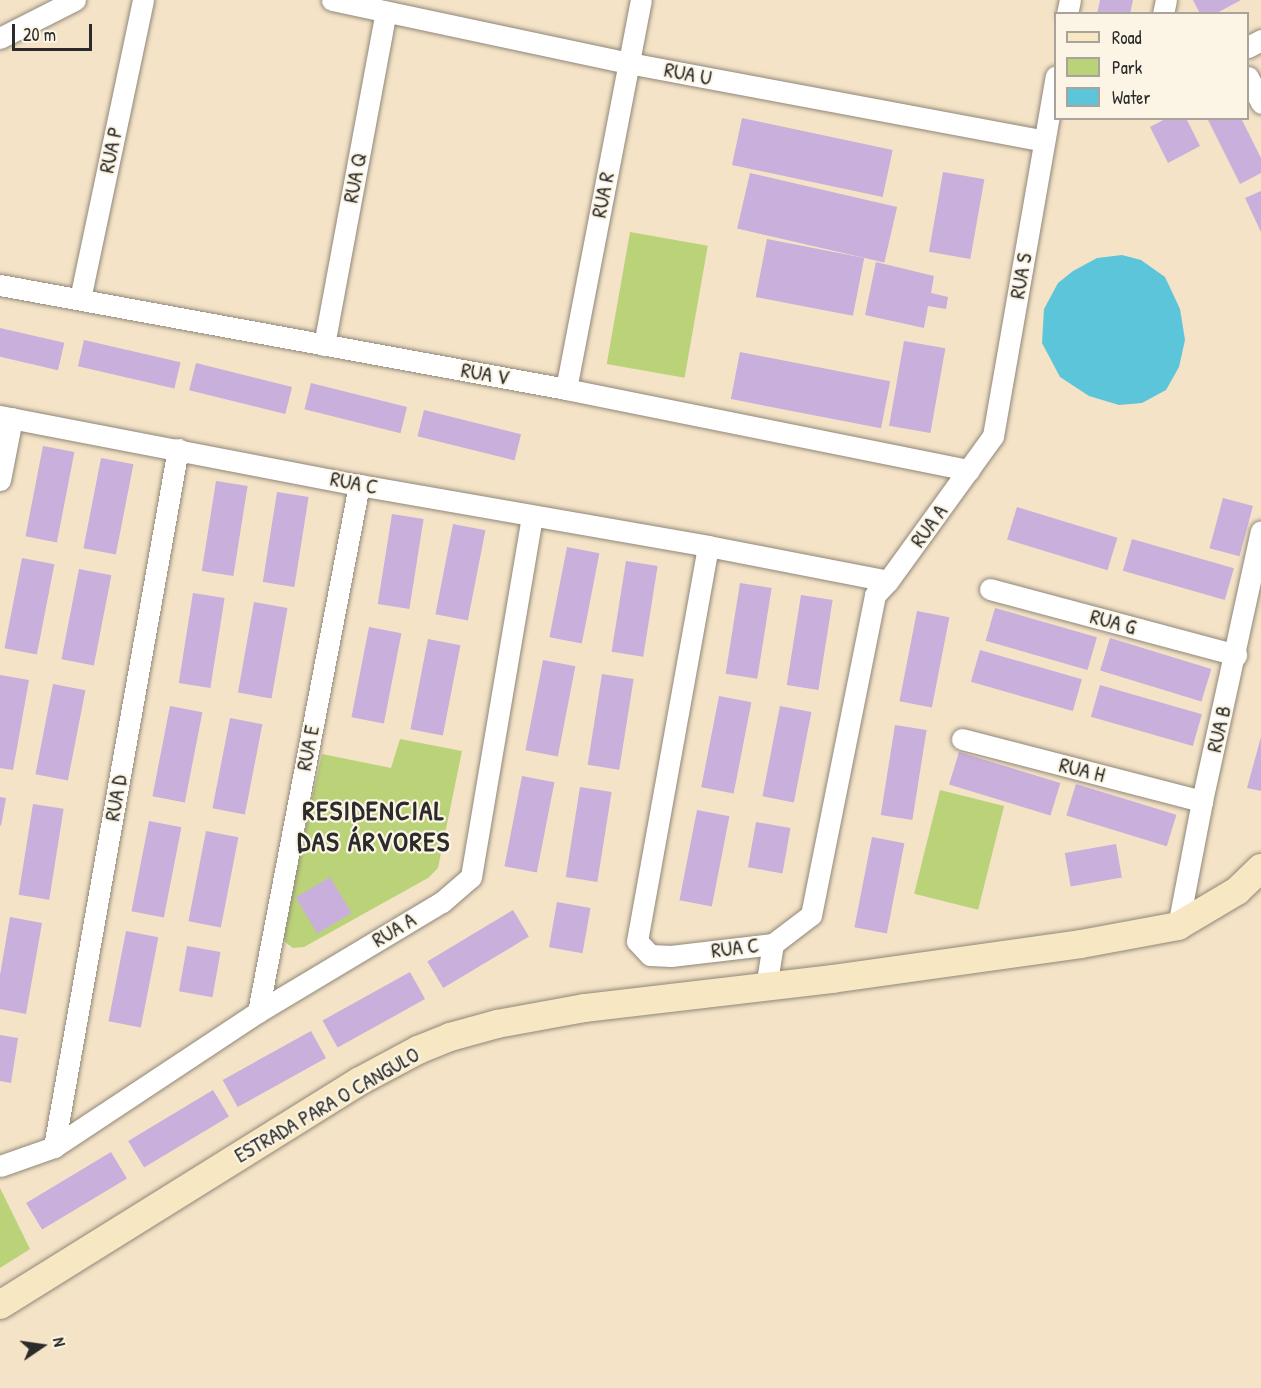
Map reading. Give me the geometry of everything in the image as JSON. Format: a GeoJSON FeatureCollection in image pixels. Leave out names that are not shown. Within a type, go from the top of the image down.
{"type":"FeatureCollection","features":[{"type":"Feature","properties":{"kind":"street"},"geometry":{"type":"LineString","coordinates":[[0,39],[75,0]]}},
{"type":"Feature","properties":{"kind":"street","name":"RUA P"},"geometry":{"type":"LineString","coordinates":[[80,299],[143,0]]}},
{"type":"Feature","properties":{"kind":"street","name":"RUA U"},"geometry":{"type":"LineString","coordinates":[[332,0],[629,63],[1044,141]]}},
{"type":"Feature","properties":{"kind":"street","name":"RUA R"},"geometry":{"type":"LineString","coordinates":[[566,389],[641,0]]}},
{"type":"Feature","properties":{"kind":"street","name":"RUA Q"},"geometry":{"type":"LineString","coordinates":[[324,345],[386,12]]}},
{"type":"Feature","properties":{"kind":"street"},"geometry":{"type":"LineString","coordinates":[[1249,79],[1261,104]]}},
{"type":"Feature","properties":{"kind":"street","name":"RUA S"},"geometry":{"type":"LineString","coordinates":[[969,470],[993,436],[1044,141],[1053,106]]}},
{"type":"Feature","properties":{"kind":"street","name":"RUA V"},"geometry":{"type":"LineString","coordinates":[[0,285],[566,389],[969,470]]}},
{"type":"Feature","properties":{"kind":"street"},"geometry":{"type":"LineString","coordinates":[[0,480],[6,417]]}},
{"type":"Feature","properties":{"kind":"street","name":"RUA C"},"geometry":{"type":"LineString","coordinates":[[6,417],[359,485],[708,546],[888,581]]}},
{"type":"Feature","properties":{"kind":"street","name":"RUA D"},"geometry":{"type":"LineString","coordinates":[[54,1147],[178,449]]}},
{"type":"Feature","properties":{"kind":"street","name":"RUA A"},"geometry":{"type":"LineString","coordinates":[[888,581],[969,470]]}},
{"type":"Feature","properties":{"kind":"street","name":"RUA E"},"geometry":{"type":"LineString","coordinates":[[258,1012],[359,485]]}},
{"type":"Feature","properties":{"kind":"street","name":"RUA A"},"geometry":{"type":"LineString","coordinates":[[0,1166],[54,1147],[258,1012],[442,902],[471,877],[532,516]]}},
{"type":"Feature","properties":{"kind":"street","name":"RUA B"},"geometry":{"type":"LineString","coordinates":[[1178,926],[1202,801],[1236,655],[1261,531]]}},
{"type":"Feature","properties":{"kind":"street","name":"RUA C"},"geometry":{"type":"LineString","coordinates":[[708,546],[637,941],[650,955],[671,956],[773,944],[812,915],[875,595],[888,581]]}},
{"type":"Feature","properties":{"kind":"street","name":"RUA G"},"geometry":{"type":"LineString","coordinates":[[990,589],[1236,655]]}},
{"type":"Feature","properties":{"kind":"street","name":"RUA H"},"geometry":{"type":"LineString","coordinates":[[962,739],[1202,801]]}},
{"type":"Feature","properties":{"kind":"street"},"geometry":{"type":"LineString","coordinates":[[1178,926],[1237,891],[1261,868]]}},
{"type":"Feature","properties":{"kind":"street","name":"ESTRADA PARA O CANGULO"},"geometry":{"type":"LineString","coordinates":[[0,1305],[360,1081],[450,1036],[497,1024],[563,1012],[832,979],[1081,944],[1178,926]]}},
{"type":"Feature","properties":{"kind":"street"},"geometry":{"type":"LineString","coordinates":[[766,987],[773,944]]}},
{"type":"Feature","properties":{"kind":"green space"},"geometry":{"type":"Polygon","coordinates":[[[630,232],[708,246],[685,378],[607,364],[630,232]]]}},
{"type":"Feature","properties":{"kind":"green space"},"geometry":{"type":"Polygon","coordinates":[[[400,739],[462,751],[438,868],[428,878],[304,947],[293,948],[285,942],[283,930],[322,754],[391,768],[400,739]]]}},
{"type":"Feature","properties":{"kind":"green space"},"geometry":{"type":"Polygon","coordinates":[[[940,790],[1004,806],[978,910],[914,894],[940,790]]]}},
{"type":"Feature","properties":{"kind":"green space"},"geometry":{"type":"Polygon","coordinates":[[[0,1188],[30,1249],[0,1268],[0,1188]]]}},
{"type":"Feature","properties":{"kind":"water"},"geometry":{"type":"Polygon","coordinates":[[[1122,255],[1141,260],[1165,277],[1180,309],[1185,340],[1179,367],[1166,390],[1142,403],[1119,405],[1089,396],[1060,377],[1042,343],[1044,309],[1058,283],[1073,271],[1097,258],[1122,255]]]}},
{"type":"Feature","properties":{"kind":"building"},"geometry":{"type":"Polygon","coordinates":[[[1100,0],[1133,0],[1130,12],[1097,12],[1100,0]]]}},
{"type":"Feature","properties":{"kind":"building"},"geometry":{"type":"Polygon","coordinates":[[[1193,0],[1241,0],[1219,12],[1199,12],[1193,0]]]}},
{"type":"Feature","properties":{"kind":"building"},"geometry":{"type":"Polygon","coordinates":[[[742,118],[893,150],[883,197],[732,165],[742,118]]]}},
{"type":"Feature","properties":{"kind":"building"},"geometry":{"type":"Polygon","coordinates":[[[1163,120],[1187,120],[1200,146],[1168,163],[1150,127],[1163,120]]]}},
{"type":"Feature","properties":{"kind":"building"},"geometry":{"type":"Polygon","coordinates":[[[1208,120],[1242,120],[1261,158],[1261,173],[1240,184],[1208,120]]]}},
{"type":"Feature","properties":{"kind":"building"},"geometry":{"type":"Polygon","coordinates":[[[943,172],[984,179],[970,259],[929,252],[943,172]]]}},
{"type":"Feature","properties":{"kind":"building"},"geometry":{"type":"Polygon","coordinates":[[[750,173],[897,207],[884,263],[737,229],[750,173]]]}},
{"type":"Feature","properties":{"kind":"building"},"geometry":{"type":"Polygon","coordinates":[[[1261,191],[1261,232],[1245,198],[1261,191]]]}},
{"type":"Feature","properties":{"kind":"building"},"geometry":{"type":"Polygon","coordinates":[[[767,239],[864,258],[853,316],[756,297],[767,239]]]}},
{"type":"Feature","properties":{"kind":"building"},"geometry":{"type":"Polygon","coordinates":[[[876,262],[934,276],[931,293],[948,297],[946,309],[928,306],[924,328],[865,315],[876,262]]]}},
{"type":"Feature","properties":{"kind":"building"},"geometry":{"type":"Polygon","coordinates":[[[0,328],[64,343],[58,370],[0,357],[0,328]]]}},
{"type":"Feature","properties":{"kind":"building"},"geometry":{"type":"Polygon","coordinates":[[[84,340],[180,362],[174,389],[78,366],[84,340]]]}},
{"type":"Feature","properties":{"kind":"building"},"geometry":{"type":"Polygon","coordinates":[[[904,341],[945,348],[930,433],[889,426],[904,341]]]}},
{"type":"Feature","properties":{"kind":"building"},"geometry":{"type":"Polygon","coordinates":[[[740,352],[890,381],[881,428],[731,399],[740,352]]]}},
{"type":"Feature","properties":{"kind":"building"},"geometry":{"type":"Polygon","coordinates":[[[196,363],[292,387],[285,414],[189,390],[196,363]]]}},
{"type":"Feature","properties":{"kind":"building"},"geometry":{"type":"Polygon","coordinates":[[[311,383],[407,407],[401,433],[304,409],[311,383]]]}},
{"type":"Feature","properties":{"kind":"building"},"geometry":{"type":"Polygon","coordinates":[[[424,410],[521,434],[514,460],[417,436],[424,410]]]}},
{"type":"Feature","properties":{"kind":"building"},"geometry":{"type":"Polygon","coordinates":[[[43,446],[74,452],[57,542],[25,536],[43,446]]]}},
{"type":"Feature","properties":{"kind":"building"},"geometry":{"type":"Polygon","coordinates":[[[101,458],[133,464],[116,555],[83,548],[101,458]]]}},
{"type":"Feature","properties":{"kind":"building"},"geometry":{"type":"Polygon","coordinates":[[[216,481],[248,486],[233,576],[202,571],[216,481]]]}},
{"type":"Feature","properties":{"kind":"building"},"geometry":{"type":"Polygon","coordinates":[[[277,492],[309,497],[294,587],[263,582],[277,492]]]}},
{"type":"Feature","properties":{"kind":"building"},"geometry":{"type":"Polygon","coordinates":[[[1223,498],[1253,506],[1239,556],[1210,548],[1223,498]]]}},
{"type":"Feature","properties":{"kind":"building"},"geometry":{"type":"Polygon","coordinates":[[[1017,507],[1117,538],[1107,570],[1007,540],[1017,507]]]}},
{"type":"Feature","properties":{"kind":"building"},"geometry":{"type":"Polygon","coordinates":[[[392,514],[424,519],[409,609],[378,604],[392,514]]]}},
{"type":"Feature","properties":{"kind":"building"},"geometry":{"type":"Polygon","coordinates":[[[453,524],[485,530],[468,621],[435,614],[453,524]]]}},
{"type":"Feature","properties":{"kind":"building"},"geometry":{"type":"Polygon","coordinates":[[[1132,539],[1234,568],[1225,600],[1123,571],[1132,539]]]}},
{"type":"Feature","properties":{"kind":"building"},"geometry":{"type":"Polygon","coordinates":[[[567,547],[599,553],[582,644],[549,637],[567,547]]]}},
{"type":"Feature","properties":{"kind":"building"},"geometry":{"type":"Polygon","coordinates":[[[22,558],[54,564],[37,655],[4,648],[22,558]]]}},
{"type":"Feature","properties":{"kind":"building"},"geometry":{"type":"Polygon","coordinates":[[[626,561],[658,566],[643,657],[612,652],[626,561]]]}},
{"type":"Feature","properties":{"kind":"building"},"geometry":{"type":"Polygon","coordinates":[[[79,569],[111,575],[94,666],[61,659],[79,569]]]}},
{"type":"Feature","properties":{"kind":"building"},"geometry":{"type":"Polygon","coordinates":[[[740,583],[772,588],[757,679],[726,674],[740,583]]]}},
{"type":"Feature","properties":{"kind":"building"},"geometry":{"type":"Polygon","coordinates":[[[193,593],[225,598],[210,688],[179,683],[193,593]]]}},
{"type":"Feature","properties":{"kind":"building"},"geometry":{"type":"Polygon","coordinates":[[[801,595],[833,600],[818,690],[787,685],[801,595]]]}},
{"type":"Feature","properties":{"kind":"building"},"geometry":{"type":"Polygon","coordinates":[[[254,602],[287,608],[272,699],[238,693],[254,602]]]}},
{"type":"Feature","properties":{"kind":"building"},"geometry":{"type":"Polygon","coordinates":[[[995,608],[1097,637],[1088,670],[986,641],[995,608]]]}},
{"type":"Feature","properties":{"kind":"building"},"geometry":{"type":"Polygon","coordinates":[[[917,611],[949,617],[932,708],[899,701],[917,611]]]}},
{"type":"Feature","properties":{"kind":"building"},"geometry":{"type":"Polygon","coordinates":[[[369,627],[401,633],[384,724],[351,717],[369,627]]]}},
{"type":"Feature","properties":{"kind":"building"},"geometry":{"type":"Polygon","coordinates":[[[1110,638],[1211,669],[1201,702],[1100,671],[1110,638]]]}},
{"type":"Feature","properties":{"kind":"building"},"geometry":{"type":"Polygon","coordinates":[[[428,639],[460,645],[443,736],[410,729],[428,639]]]}},
{"type":"Feature","properties":{"kind":"building"},"geometry":{"type":"Polygon","coordinates":[[[980,650],[1082,679],[1073,711],[971,682],[980,650]]]}},
{"type":"Feature","properties":{"kind":"building"},"geometry":{"type":"Polygon","coordinates":[[[543,660],[575,666],[558,757],[525,750],[543,660]]]}},
{"type":"Feature","properties":{"kind":"building"},"geometry":{"type":"Polygon","coordinates":[[[602,674],[634,679],[619,770],[588,765],[602,674]]]}},
{"type":"Feature","properties":{"kind":"building"},"geometry":{"type":"Polygon","coordinates":[[[0,675],[29,680],[13,770],[0,768],[0,675]]]}},
{"type":"Feature","properties":{"kind":"building"},"geometry":{"type":"Polygon","coordinates":[[[53,684],[85,690],[68,781],[35,774],[53,684]]]}},
{"type":"Feature","properties":{"kind":"building"},"geometry":{"type":"Polygon","coordinates":[[[1100,685],[1202,714],[1193,746],[1091,717],[1100,685]]]}},
{"type":"Feature","properties":{"kind":"building"},"geometry":{"type":"Polygon","coordinates":[[[719,696],[751,702],[734,794],[701,787],[719,696]]]}},
{"type":"Feature","properties":{"kind":"building"},"geometry":{"type":"Polygon","coordinates":[[[170,706],[202,712],[185,803],[152,796],[170,706]]]}},
{"type":"Feature","properties":{"kind":"building"},"geometry":{"type":"Polygon","coordinates":[[[780,706],[811,712],[794,802],[762,796],[780,706]]]}},
{"type":"Feature","properties":{"kind":"building"},"geometry":{"type":"Polygon","coordinates":[[[230,718],[262,724],[245,815],[212,808],[230,718]]]}},
{"type":"Feature","properties":{"kind":"building"},"geometry":{"type":"Polygon","coordinates":[[[895,725],[927,730],[912,820],[881,815],[895,725]]]}},
{"type":"Feature","properties":{"kind":"building"},"geometry":{"type":"Polygon","coordinates":[[[1261,737],[1261,791],[1247,788],[1261,737]]]}},
{"type":"Feature","properties":{"kind":"building"},"geometry":{"type":"Polygon","coordinates":[[[959,752],[1060,783],[1050,816],[949,785],[959,752]]]}},
{"type":"Feature","properties":{"kind":"building"},"geometry":{"type":"Polygon","coordinates":[[[522,776],[554,782],[537,873],[504,866],[522,776]]]}},
{"type":"Feature","properties":{"kind":"building"},"geometry":{"type":"Polygon","coordinates":[[[1076,784],[1176,815],[1167,846],[1066,816],[1076,784]]]}},
{"type":"Feature","properties":{"kind":"building"},"geometry":{"type":"Polygon","coordinates":[[[580,787],[612,792],[597,882],[566,877],[580,787]]]}},
{"type":"Feature","properties":{"kind":"building"},"geometry":{"type":"Polygon","coordinates":[[[0,797],[6,798],[1,826],[0,825],[0,797]]]}},
{"type":"Feature","properties":{"kind":"building"},"geometry":{"type":"Polygon","coordinates":[[[33,804],[64,809],[49,900],[19,895],[33,804]]]}},
{"type":"Feature","properties":{"kind":"building"},"geometry":{"type":"Polygon","coordinates":[[[697,810],[729,816],[712,907],[679,900],[697,810]]]}},
{"type":"Feature","properties":{"kind":"building"},"geometry":{"type":"Polygon","coordinates":[[[149,821],[181,827],[164,918],[131,911],[149,821]]]}},
{"type":"Feature","properties":{"kind":"building"},"geometry":{"type":"Polygon","coordinates":[[[756,822],[790,828],[782,873],[748,867],[756,822]]]}},
{"type":"Feature","properties":{"kind":"building"},"geometry":{"type":"Polygon","coordinates":[[[206,831],[238,837],[221,928],[188,921],[206,831]]]}},
{"type":"Feature","properties":{"kind":"building"},"geometry":{"type":"Polygon","coordinates":[[[872,837],[904,843],[887,934],[854,927],[872,837]]]}},
{"type":"Feature","properties":{"kind":"building"},"geometry":{"type":"Polygon","coordinates":[[[1116,844],[1122,877],[1071,887],[1065,853],[1116,844]]]}},
{"type":"Feature","properties":{"kind":"building"},"geometry":{"type":"Polygon","coordinates":[[[330,877],[352,913],[317,934],[296,898],[330,877]]]}},
{"type":"Feature","properties":{"kind":"building"},"geometry":{"type":"Polygon","coordinates":[[[557,902],[590,908],[582,953],[549,947],[557,902]]]}},
{"type":"Feature","properties":{"kind":"building"},"geometry":{"type":"Polygon","coordinates":[[[513,910],[529,937],[443,988],[427,962],[513,910]]]}},
{"type":"Feature","properties":{"kind":"building"},"geometry":{"type":"Polygon","coordinates":[[[10,917],[42,923],[26,1014],[0,1009],[0,975],[10,917]]]}},
{"type":"Feature","properties":{"kind":"building"},"geometry":{"type":"Polygon","coordinates":[[[126,931],[158,937],[141,1028],[108,1021],[126,931]]]}},
{"type":"Feature","properties":{"kind":"building"},"geometry":{"type":"Polygon","coordinates":[[[187,946],[220,952],[212,997],[179,991],[187,946]]]}},
{"type":"Feature","properties":{"kind":"building"},"geometry":{"type":"Polygon","coordinates":[[[410,972],[425,999],[338,1048],[323,1020],[410,972]]]}},
{"type":"Feature","properties":{"kind":"building"},"geometry":{"type":"Polygon","coordinates":[[[311,1031],[326,1058],[238,1107],[223,1080],[311,1031]]]}},
{"type":"Feature","properties":{"kind":"building"},"geometry":{"type":"Polygon","coordinates":[[[0,1035],[18,1038],[11,1083],[0,1081],[0,1035]]]}},
{"type":"Feature","properties":{"kind":"building"},"geometry":{"type":"Polygon","coordinates":[[[213,1090],[229,1117],[144,1168],[128,1141],[213,1090]]]}},
{"type":"Feature","properties":{"kind":"building"},"geometry":{"type":"Polygon","coordinates":[[[111,1152],[127,1179],[42,1230],[26,1203],[111,1152]]]}},
{"type":"Feature","properties":{"kind":"district","name":"RESIDENCIAL DAS ÁRVORES"},"geometry":{"type":"Point","coordinates":[374,826]}}]}
